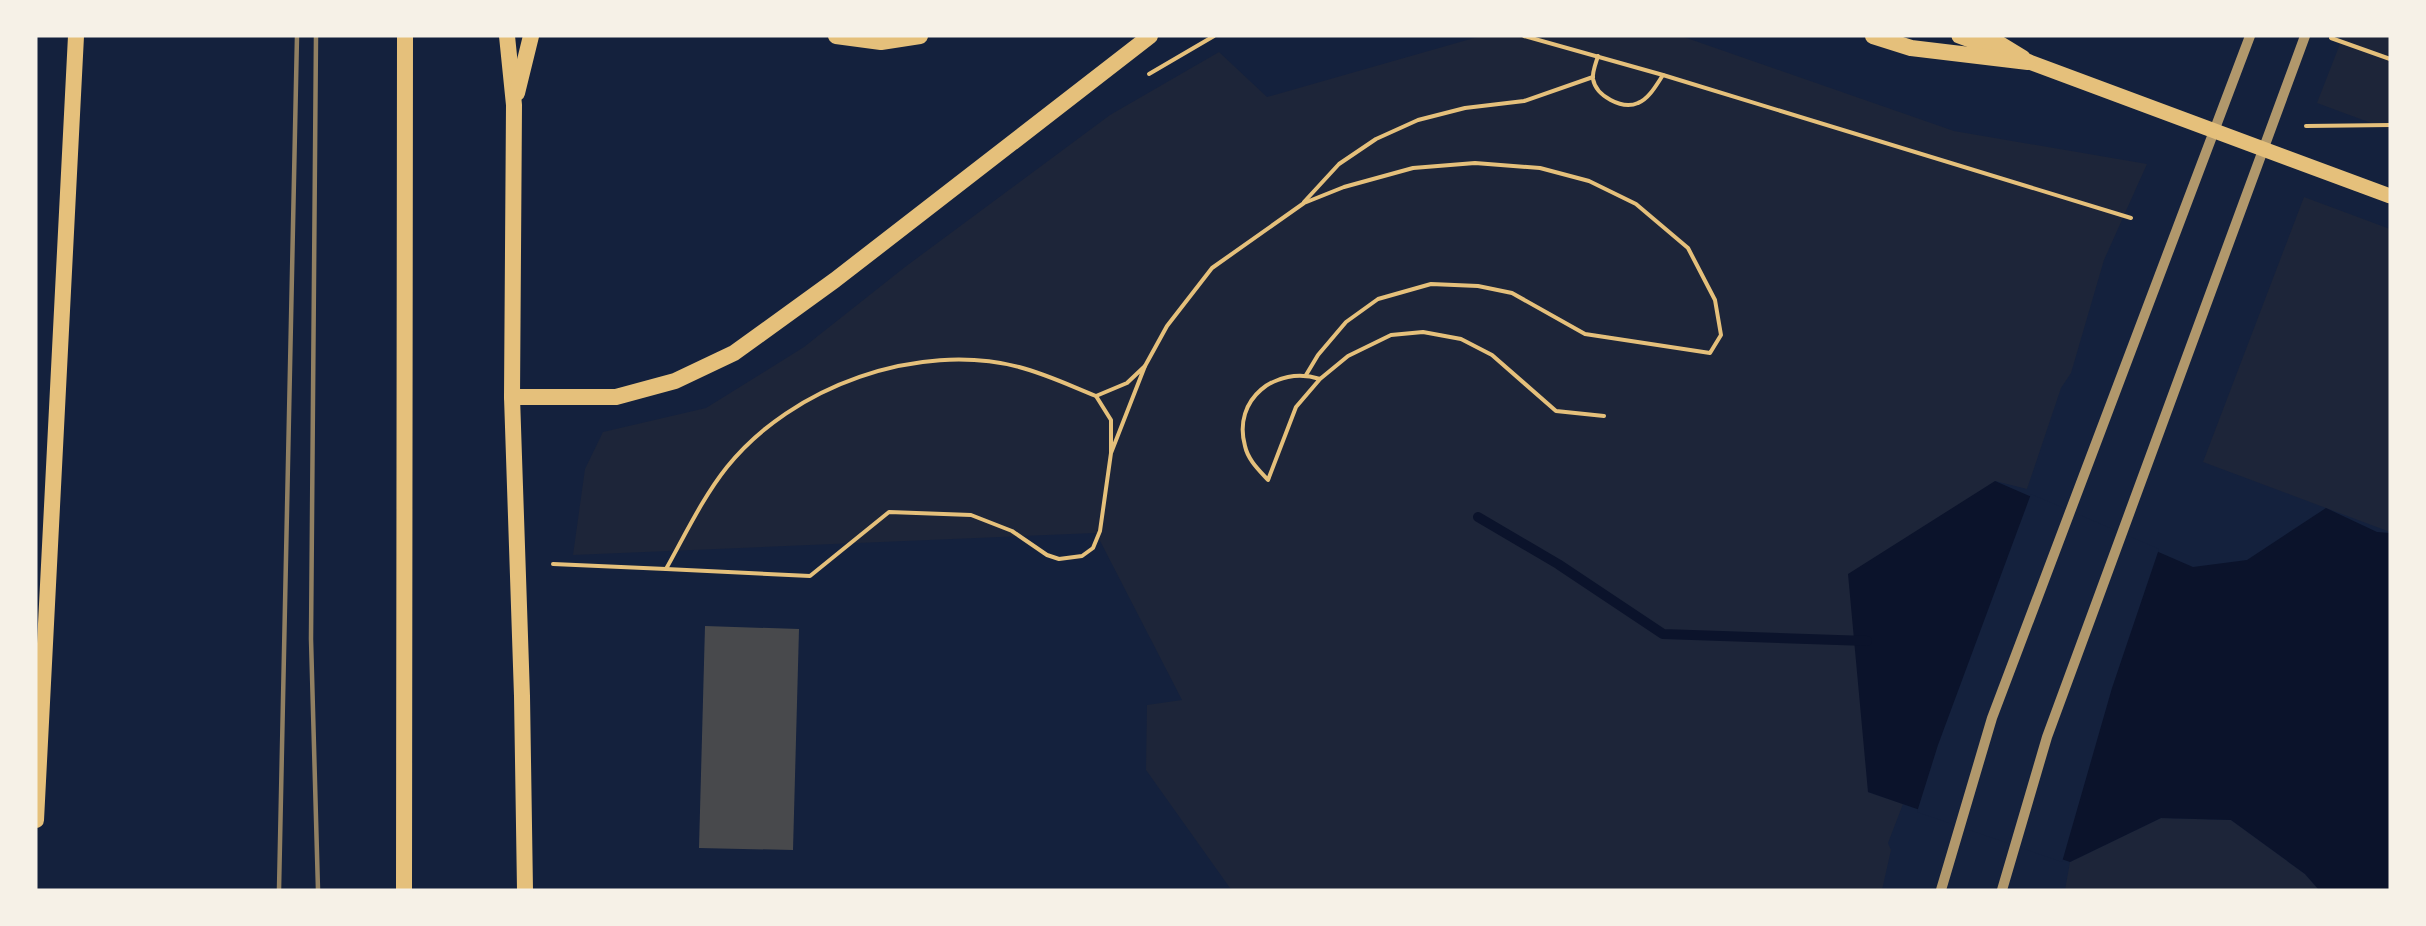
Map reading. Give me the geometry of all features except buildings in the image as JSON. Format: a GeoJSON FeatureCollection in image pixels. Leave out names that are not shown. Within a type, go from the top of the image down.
{"type":"FeatureCollection","features":[{"type":"Feature","properties":{"kind":"highway"},"geometry":{"type":"LineString","coordinates":[[36,820],[76,36]]}},
{"type":"Feature","properties":{"kind":"highway"},"geometry":{"type":"LineString","coordinates":[[404,890],[405,36]]}},
{"type":"Feature","properties":{"kind":"highway"},"geometry":{"type":"LineString","coordinates":[[507,36],[514,105],[512,397],[522,696],[525,890]]}},
{"type":"Feature","properties":{"kind":"highway"},"geometry":{"type":"LineString","coordinates":[[514,105],[531,36]]}},
{"type":"Feature","properties":{"kind":"highway"},"geometry":{"type":"LineString","coordinates":[[836,36],[881,42],[920,36]]}},
{"type":"Feature","properties":{"kind":"highway"},"geometry":{"type":"LineString","coordinates":[[512,397],[616,397],[675,381],[734,353],[835,280],[1150,36]]}},
{"type":"Feature","properties":{"kind":"highway"},"geometry":{"type":"LineString","coordinates":[[1873,36],[1911,48],[2028,62]]}},
{"type":"Feature","properties":{"kind":"highway"},"geometry":{"type":"LineString","coordinates":[[1987,36],[2028,62]]}},
{"type":"Feature","properties":{"kind":"main road"},"geometry":{"type":"LineString","coordinates":[[1959,36],[2390,196]]}},
{"type":"Feature","properties":{"kind":"street"},"geometry":{"type":"LineString","coordinates":[[1941,890],[1992,718],[2250,36]]}},
{"type":"Feature","properties":{"kind":"street"},"geometry":{"type":"LineString","coordinates":[[2001,890],[2047,737],[2305,36]]}},
{"type":"Feature","properties":{"kind":"path"},"geometry":{"type":"LineString","coordinates":[[1143,77],[1214,36]]}},
{"type":"Feature","properties":{"kind":"path"},"geometry":{"type":"LineString","coordinates":[[1524,36],[1663,75],[2132,218]]}},
{"type":"Feature","properties":{"kind":"path"},"geometry":{"type":"LineString","coordinates":[[2331,38],[2390,59]]}},
{"type":"Feature","properties":{"kind":"path"},"geometry":{"type":"LineString","coordinates":[[1598,56],[1593,77],[1596,88],[1606,98],[1637,104],[1647,97],[1663,75]]}},
{"type":"Feature","properties":{"kind":"path"},"geometry":{"type":"LineString","coordinates":[[1111,453],[1144,366],[1167,326],[1212,268],[1304,203],[1339,164],[1376,139],[1418,120],[1465,108],[1524,101],[1593,77]]}},
{"type":"Feature","properties":{"kind":"path"},"geometry":{"type":"LineString","coordinates":[[2306,126],[2390,125]]}},
{"type":"Feature","properties":{"kind":"path"},"geometry":{"type":"LineString","coordinates":[[1304,203],[1344,187],[1413,168],[1475,163],[1539,168],[1589,181],[1636,204],[1688,248],[1715,300],[1721,335],[1710,353],[1585,334],[1512,293],[1478,286],[1431,284],[1378,298],[1346,322],[1325,346],[1306,375]]}},
{"type":"Feature","properties":{"kind":"path"},"geometry":{"type":"LineString","coordinates":[[1320,379],[1306,375],[1288,376],[1270,382],[1256,394],[1246,411],[1242,428],[1245,447],[1253,464],[1268,480],[1296,407],[1320,379],[1348,356],[1392,335],[1423,332],[1461,339],[1492,355],[1556,411],[1604,416]]}},
{"type":"Feature","properties":{"kind":"path"},"geometry":{"type":"LineString","coordinates":[[553,564],[810,576],[889,512],[971,515],[1012,531],[1047,555],[1059,559],[1082,556],[1093,548],[1100,531],[1111,453],[1111,420],[1096,396],[1018,367],[971,361],[912,363],[858,377],[805,400],[766,429],[727,467],[666,568]]}},
{"type":"Feature","properties":{"kind":"path"},"geometry":{"type":"LineString","coordinates":[[1096,396],[1127,383],[1144,366]]}},
{"type":"Feature","properties":{"kind":"shaded area"},"geometry":{"type":"Polygon","coordinates":[[[1481,36],[1681,36],[1954,131],[2147,164],[2104,260],[2071,373],[2061,388],[2027,489],[1995,481],[1868,792],[1903,804],[1888,843],[1891,850],[1882,890],[1234,890],[1230,888],[1146,770],[1147,705],[1182,700],[1096,533],[573,555],[585,469],[603,432],[706,408],[804,347],[905,267],[1110,115],[1219,52],[1267,97],[1481,36]]]}},
{"type":"Feature","properties":{"kind":"shaded area"},"geometry":{"type":"Polygon","coordinates":[[[2343,36],[2390,36],[2390,130],[2317,103],[2343,36]]]}},
{"type":"Feature","properties":{"kind":"shaded area"},"geometry":{"type":"Polygon","coordinates":[[[2304,197],[2390,229],[2390,532],[2203,462],[2304,197]]]}},
{"type":"Feature","properties":{"kind":"shaded area"},"geometry":{"type":"Polygon","coordinates":[[[1995,481],[2193,567],[2247,560],[2326,508],[2377,532],[2390,533],[2390,890],[2319,890],[2305,874],[2231,820],[2161,818],[2070,862],[1868,792],[1848,574],[1995,481]]]}},
{"type":"Feature","properties":{"kind":"shaded area"},"geometry":{"type":"Polygon","coordinates":[[[2161,818],[2231,820],[2305,874],[2319,890],[2065,890],[2070,862],[2161,818]]]}},
{"type":"Feature","properties":{"kind":"pier"},"geometry":{"type":"Polygon","coordinates":[[[2031,494],[2159,549],[2112,688],[2062,862],[1917,812],[1938,745],[2031,494]]]}},
{"type":"Feature","properties":{"kind":"waterway"},"geometry":{"type":"LineString","coordinates":[[1478,517],[1558,564],[1663,634],[1867,641]]}},
{"type":"Feature","properties":{"kind":"railway"},"geometry":{"type":"LineString","coordinates":[[279,890],[297,36]]}},
{"type":"Feature","properties":{"kind":"railway"},"geometry":{"type":"LineString","coordinates":[[316,36],[311,639],[318,890]]}}]}
